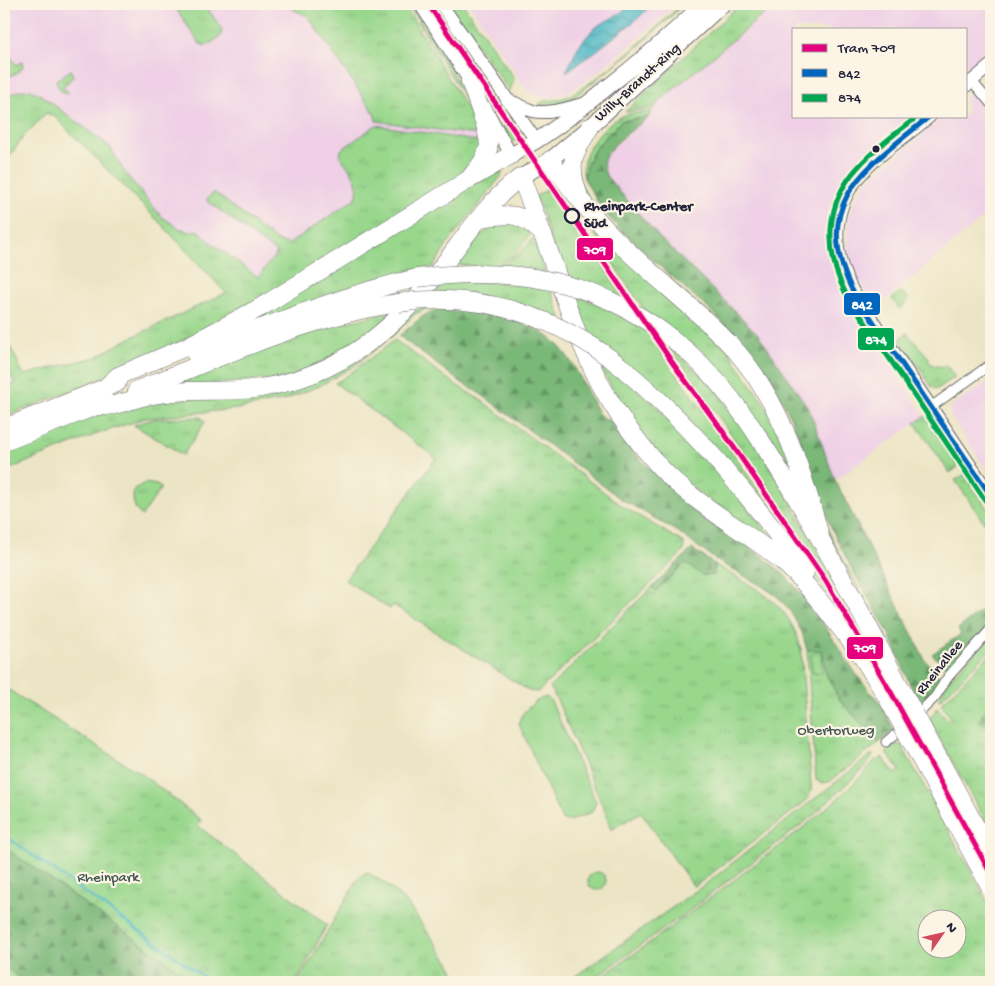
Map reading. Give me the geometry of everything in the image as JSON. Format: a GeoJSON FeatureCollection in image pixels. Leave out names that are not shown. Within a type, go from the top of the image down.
{"type":"FeatureCollection","features":[{"type":"Feature","properties":{"kind":"highway"},"geometry":{"type":"LineString","coordinates":[[468,180],[481,163],[489,147],[485,124],[470,81]]}},
{"type":"Feature","properties":{"kind":"highway"},"geometry":{"type":"LineString","coordinates":[[582,203],[573,180],[572,167],[573,158],[590,127]]}},
{"type":"Feature","properties":{"kind":"highway"},"geometry":{"type":"LineString","coordinates":[[106,388],[118,376],[188,346],[261,308],[468,180],[511,156]]}},
{"type":"Feature","properties":{"kind":"highway"},"geometry":{"type":"LineString","coordinates":[[540,162],[630,254],[716,329],[754,374],[769,399],[792,448],[813,508],[820,536]]}},
{"type":"Feature","properties":{"kind":"highway"},"geometry":{"type":"LineString","coordinates":[[95,406],[108,408],[147,396],[166,393],[233,391],[260,388],[302,378],[327,368],[369,343],[396,321],[426,289],[506,189],[521,178],[586,354],[607,396],[631,432],[661,468],[680,486],[705,507],[784,563],[815,596],[894,693],[991,854]]}},
{"type":"Feature","properties":{"kind":"highway"},"geometry":{"type":"LineString","coordinates":[[481,218],[507,215],[520,217],[529,221],[543,234]]}},
{"type":"Feature","properties":{"kind":"highway"},"geometry":{"type":"LineString","coordinates":[[4,428],[328,302],[418,278],[448,274],[498,273],[542,279],[588,292],[627,309],[661,330],[687,351],[705,369],[731,398],[771,455],[820,536],[894,693],[991,888]]}},
{"type":"Feature","properties":{"kind":"highway"},"geometry":{"type":"LineString","coordinates":[[4,442],[300,328],[356,311],[398,302],[462,300],[520,311],[542,319],[582,339],[625,370],[660,400],[734,482],[796,560],[863,657]]}},
{"type":"Feature","properties":{"kind":"main road","name":"Willy-Brandt-Ring"},"geometry":{"type":"LineString","coordinates":[[511,156],[537,142],[643,60],[703,4]]}},
{"type":"Feature","properties":{"kind":"main road","name":"Willy-Brandt-Ring"},"geometry":{"type":"LineString","coordinates":[[521,178],[540,162],[590,127],[724,4]]}},
{"type":"Feature","properties":{"kind":"main road"},"geometry":{"type":"LineString","coordinates":[[511,156],[540,162],[537,142]]}},
{"type":"Feature","properties":{"kind":"main road"},"geometry":{"type":"LineString","coordinates":[[511,156],[521,178]]}},
{"type":"Feature","properties":{"kind":"street"},"geometry":{"type":"LineString","coordinates":[[420,4],[470,81],[511,156]]}},
{"type":"Feature","properties":{"kind":"street"},"geometry":{"type":"LineString","coordinates":[[441,4],[537,142]]}},
{"type":"Feature","properties":{"kind":"street"},"geometry":{"type":"LineString","coordinates":[[991,64],[969,84],[991,104]]}},
{"type":"Feature","properties":{"kind":"street"},"geometry":{"type":"LineString","coordinates":[[507,100],[526,108],[543,112],[589,102]]}},
{"type":"Feature","properties":{"kind":"street"},"geometry":{"type":"LineString","coordinates":[[928,118],[867,168],[844,198],[836,236],[839,259],[847,281],[991,496]]}},
{"type":"Feature","properties":{"kind":"street"},"geometry":{"type":"LineString","coordinates":[[931,407],[991,364]]}},
{"type":"Feature","properties":{"kind":"street","name":"Rheinallee"},"geometry":{"type":"LineString","coordinates":[[886,742],[924,709],[935,697],[948,677],[991,629]]}},
{"type":"Feature","properties":{"kind":"shaded area"},"geometry":{"type":"Polygon","coordinates":[[[4,4],[404,4],[419,29],[418,32],[421,32],[466,107],[480,148],[253,281],[184,229],[165,228],[55,117],[47,113],[4,112],[4,4]]]}},
{"type":"Feature","properties":{"kind":"shaded area"},"geometry":{"type":"Polygon","coordinates":[[[469,4],[677,4],[598,72],[571,91],[552,98],[538,96],[526,89],[469,4]]]}},
{"type":"Feature","properties":{"kind":"shaded area"},"geometry":{"type":"Polygon","coordinates":[[[776,4],[991,4],[991,47],[968,66],[968,28],[792,28],[792,118],[910,118],[858,161],[839,186],[830,207],[826,228],[826,243],[833,273],[840,291],[925,416],[835,480],[809,409],[758,334],[658,236],[607,177],[604,170],[604,162],[608,151],[649,117],[658,102],[776,4]]]}},
{"type":"Feature","properties":{"kind":"shaded area"},"geometry":{"type":"Polygon","coordinates":[[[991,75],[991,211],[877,307],[859,281],[851,264],[848,249],[847,231],[850,213],[856,197],[867,181],[941,118],[968,118],[968,94],[991,75]]]}},
{"type":"Feature","properties":{"kind":"shaded area"},"geometry":{"type":"Polygon","coordinates":[[[4,361],[15,384],[4,389],[4,361]]]}},
{"type":"Feature","properties":{"kind":"shaded area"},"geometry":{"type":"Polygon","coordinates":[[[991,380],[991,476],[951,417],[951,406],[991,380]]]}},
{"type":"Feature","properties":{"kind":"green space"},"geometry":{"type":"Polygon","coordinates":[[[173,4],[204,4],[222,29],[221,36],[207,46],[200,44],[173,4]]]}},
{"type":"Feature","properties":{"kind":"green space"},"geometry":{"type":"Polygon","coordinates":[[[290,4],[404,4],[419,29],[418,32],[421,32],[466,107],[476,134],[376,121],[374,113],[308,16],[294,10],[290,4]]]}},
{"type":"Feature","properties":{"kind":"green space"},"geometry":{"type":"Polygon","coordinates":[[[408,4],[411,4],[473,107],[472,111],[408,4]]]}},
{"type":"Feature","properties":{"kind":"green space"},"geometry":{"type":"Polygon","coordinates":[[[448,4],[463,4],[514,78],[510,92],[448,4]]]}},
{"type":"Feature","properties":{"kind":"green space"},"geometry":{"type":"Polygon","coordinates":[[[684,4],[634,50],[573,98],[566,103],[539,108],[540,103],[561,99],[584,87],[628,53],[684,4]]]}},
{"type":"Feature","properties":{"kind":"green space"},"geometry":{"type":"Polygon","coordinates":[[[740,4],[776,4],[658,102],[654,108],[625,112],[740,4]]]}},
{"type":"Feature","properties":{"kind":"green space"},"geometry":{"type":"Polygon","coordinates":[[[4,47],[16,65],[22,62],[23,66],[18,72],[4,77],[4,47]]]}},
{"type":"Feature","properties":{"kind":"green space"},"geometry":{"type":"Polygon","coordinates":[[[71,70],[73,76],[63,88],[68,92],[67,94],[62,92],[56,80],[71,70]]]}},
{"type":"Feature","properties":{"kind":"green space"},"geometry":{"type":"Polygon","coordinates":[[[23,90],[31,90],[41,95],[110,147],[125,173],[161,216],[180,229],[188,232],[197,230],[214,245],[258,277],[277,253],[206,200],[214,192],[270,236],[279,242],[289,244],[356,198],[356,181],[340,156],[341,150],[376,125],[477,141],[481,146],[474,167],[270,297],[121,371],[4,417],[4,389],[15,384],[4,361],[4,334],[24,375],[96,357],[124,341],[226,293],[165,228],[55,117],[46,113],[24,136],[4,164],[4,98],[23,90]]]}},
{"type":"Feature","properties":{"kind":"green space"},"geometry":{"type":"Polygon","coordinates":[[[486,93],[518,141],[510,140],[486,93]]]}},
{"type":"Feature","properties":{"kind":"green space"},"geometry":{"type":"Polygon","coordinates":[[[652,111],[649,117],[621,121],[596,147],[587,164],[584,178],[584,161],[587,152],[604,129],[621,116],[652,111]]]}},
{"type":"Feature","properties":{"kind":"green space"},"geometry":{"type":"Polygon","coordinates":[[[649,117],[624,136],[608,153],[604,161],[604,170],[607,177],[658,236],[758,334],[809,409],[835,480],[925,660],[933,668],[940,680],[938,688],[923,707],[917,699],[888,632],[835,536],[795,427],[766,373],[731,330],[627,236],[608,216],[584,178],[587,164],[596,147],[621,121],[649,117]]]}},
{"type":"Feature","properties":{"kind":"green space"},"geometry":{"type":"Polygon","coordinates":[[[499,168],[502,175],[449,242],[433,267],[412,270],[390,277],[218,339],[499,168]]]}},
{"type":"Feature","properties":{"kind":"green space"},"geometry":{"type":"Polygon","coordinates":[[[575,171],[577,171],[584,189],[599,211],[620,234],[734,337],[763,374],[779,401],[792,429],[833,540],[894,653],[892,654],[828,534],[818,512],[788,427],[776,401],[761,376],[734,341],[717,324],[619,236],[598,213],[582,191],[575,171]]]}},
{"type":"Feature","properties":{"kind":"green space"},"geometry":{"type":"Polygon","coordinates":[[[548,189],[578,235],[586,245],[588,244],[626,301],[563,276],[536,196],[548,189]]]}},
{"type":"Feature","properties":{"kind":"green space"},"geometry":{"type":"Polygon","coordinates":[[[580,213],[725,346],[772,415],[804,501],[783,465],[645,311],[580,213]]]}},
{"type":"Feature","properties":{"kind":"green space"},"geometry":{"type":"Polygon","coordinates":[[[511,220],[530,232],[525,242],[512,256],[494,266],[457,265],[481,235],[495,223],[511,220]]]}},
{"type":"Feature","properties":{"kind":"green space"},"geometry":{"type":"Polygon","coordinates":[[[533,238],[545,272],[501,266],[526,247],[533,238]]]}},
{"type":"Feature","properties":{"kind":"green space"},"geometry":{"type":"Polygon","coordinates":[[[473,280],[550,288],[562,320],[436,292],[443,282],[473,280]]]}},
{"type":"Feature","properties":{"kind":"green space"},"geometry":{"type":"Polygon","coordinates":[[[901,291],[909,300],[900,309],[892,299],[901,291]]]}},
{"type":"Feature","properties":{"kind":"green space"},"geometry":{"type":"Polygon","coordinates":[[[569,293],[605,307],[645,329],[804,554],[861,643],[790,543],[581,329],[569,293]]]}},
{"type":"Feature","properties":{"kind":"green space"},"geometry":{"type":"Polygon","coordinates":[[[430,307],[415,314],[395,334],[353,367],[319,386],[285,400],[237,409],[146,418],[100,433],[4,471],[4,452],[92,417],[131,404],[270,391],[420,308],[430,307]]]}},
{"type":"Feature","properties":{"kind":"green space"},"geometry":{"type":"Polygon","coordinates":[[[438,309],[502,317],[534,328],[559,346],[576,369],[598,413],[604,419],[612,422],[636,455],[673,491],[783,573],[811,605],[858,677],[880,703],[894,730],[879,743],[839,699],[826,674],[822,650],[807,650],[802,632],[790,611],[777,596],[716,560],[678,532],[621,499],[482,395],[459,381],[399,336],[423,316],[438,309]]]}},
{"type":"Feature","properties":{"kind":"green space"},"geometry":{"type":"Polygon","coordinates":[[[399,310],[361,343],[288,378],[163,388],[297,334],[399,310]]]}},
{"type":"Feature","properties":{"kind":"green space"},"geometry":{"type":"Polygon","coordinates":[[[907,333],[929,358],[929,362],[932,365],[946,365],[955,377],[937,389],[932,387],[900,339],[907,333]]]}},
{"type":"Feature","properties":{"kind":"green space"},"geometry":{"type":"Polygon","coordinates":[[[395,340],[456,385],[481,400],[624,507],[684,543],[684,551],[538,692],[529,691],[393,605],[390,609],[345,580],[436,458],[335,383],[395,340]]]}},
{"type":"Feature","properties":{"kind":"green space"},"geometry":{"type":"Polygon","coordinates":[[[668,345],[712,386],[770,465],[867,639],[796,526],[668,345]]]}},
{"type":"Feature","properties":{"kind":"green space"},"geometry":{"type":"Polygon","coordinates":[[[591,353],[637,389],[711,464],[789,559],[686,483],[639,432],[591,353]]]}},
{"type":"Feature","properties":{"kind":"green space"},"geometry":{"type":"Polygon","coordinates":[[[925,416],[958,467],[950,473],[915,423],[925,416]]]}},
{"type":"Feature","properties":{"kind":"green space"},"geometry":{"type":"Polygon","coordinates":[[[201,417],[205,422],[183,455],[134,425],[154,419],[201,417]]]}},
{"type":"Feature","properties":{"kind":"green space"},"geometry":{"type":"Polygon","coordinates":[[[964,475],[991,514],[991,524],[987,527],[955,480],[964,475]]]}},
{"type":"Feature","properties":{"kind":"green space"},"geometry":{"type":"Polygon","coordinates":[[[145,483],[157,485],[161,488],[142,516],[135,507],[133,493],[134,489],[145,483]]]}},
{"type":"Feature","properties":{"kind":"green space"},"geometry":{"type":"Polygon","coordinates":[[[692,549],[714,564],[714,575],[702,575],[685,563],[656,591],[652,587],[692,549]]]}},
{"type":"Feature","properties":{"kind":"green space"},"geometry":{"type":"Polygon","coordinates":[[[685,562],[702,575],[714,575],[714,564],[768,597],[788,618],[801,649],[811,785],[811,792],[806,801],[694,887],[641,812],[611,830],[606,814],[550,687],[652,587],[656,591],[685,562]]]}},
{"type":"Feature","properties":{"kind":"green space"},"geometry":{"type":"Polygon","coordinates":[[[991,603],[991,624],[949,669],[945,667],[932,654],[961,634],[958,629],[991,603]]]}},
{"type":"Feature","properties":{"kind":"green space"},"geometry":{"type":"Polygon","coordinates":[[[991,635],[991,649],[941,699],[938,699],[949,680],[991,635]]]}},
{"type":"Feature","properties":{"kind":"green space","name":"Obertorweg"},"geometry":{"type":"Polygon","coordinates":[[[807,650],[822,650],[826,674],[839,699],[879,743],[829,782],[821,783],[816,780],[807,650]]]}},
{"type":"Feature","properties":{"kind":"green space"},"geometry":{"type":"Polygon","coordinates":[[[821,653],[822,673],[812,673],[811,654],[821,653]]]}},
{"type":"Feature","properties":{"kind":"green space"},"geometry":{"type":"Polygon","coordinates":[[[991,653],[991,831],[929,719],[937,708],[948,720],[951,718],[941,704],[991,653]]]}},
{"type":"Feature","properties":{"kind":"green space","name":"Rheinpark"},"geometry":{"type":"Polygon","coordinates":[[[4,687],[143,775],[201,820],[198,826],[327,925],[296,982],[4,982],[4,687]]]}},
{"type":"Feature","properties":{"kind":"green space"},"geometry":{"type":"Polygon","coordinates":[[[547,697],[551,701],[596,802],[592,812],[569,821],[562,820],[519,724],[522,715],[529,707],[538,700],[547,697]]]}},
{"type":"Feature","properties":{"kind":"green space"},"geometry":{"type":"Polygon","coordinates":[[[991,706],[991,730],[980,723],[982,714],[991,706]]]}},
{"type":"Feature","properties":{"kind":"green space"},"geometry":{"type":"Polygon","coordinates":[[[897,744],[901,745],[912,764],[991,908],[991,982],[594,982],[697,908],[805,826],[849,788],[876,759],[878,761],[882,757],[896,774],[900,770],[886,753],[897,744]]]}},
{"type":"Feature","properties":{"kind":"green space"},"geometry":{"type":"Polygon","coordinates":[[[872,754],[873,756],[866,766],[814,815],[686,913],[589,982],[567,982],[707,883],[872,754]]]}},
{"type":"Feature","properties":{"kind":"green space"},"geometry":{"type":"Polygon","coordinates":[[[4,847],[196,982],[24,982],[4,966],[4,847]]]}},
{"type":"Feature","properties":{"kind":"green space"},"geometry":{"type":"Polygon","coordinates":[[[367,872],[386,884],[407,903],[450,964],[459,982],[298,982],[359,877],[367,872]]]}},
{"type":"Feature","properties":{"kind":"green space"},"geometry":{"type":"Polygon","coordinates":[[[597,872],[603,875],[606,881],[603,887],[597,890],[591,887],[588,881],[591,875],[597,872]]]}},
{"type":"Feature","properties":{"kind":"water"},"geometry":{"type":"Polygon","coordinates":[[[633,4],[653,4],[635,21],[566,72],[578,47],[594,28],[633,4]]]}},
{"type":"Feature","properties":{"kind":"waterway"},"geometry":{"type":"LineString","coordinates":[[4,835],[211,982]]}},
{"type":"Feature","properties":{"kind":"tram line","name":"709"},"geometry":{"type":"LineString","coordinates":[[428,4],[674,365],[724,433],[825,580],[892,694],[991,874]]}},
{"type":"Feature","properties":{"kind":"transit line","name":"874"},"geometry":{"type":"LineString","coordinates":[[915,118],[873,152],[847,180],[839,196],[831,228],[834,261],[846,294],[985,500]]}},
{"type":"Feature","properties":{"kind":"transit line","name":"842"},"geometry":{"type":"LineString","coordinates":[[928,118],[886,152],[852,188],[841,209],[837,232],[840,259],[852,290],[991,496]]}},
{"type":"Feature","properties":{"kind":"place","name":"Rheinpark-Center Süd"},"geometry":{"type":"Point","coordinates":[572,216]}}]}
